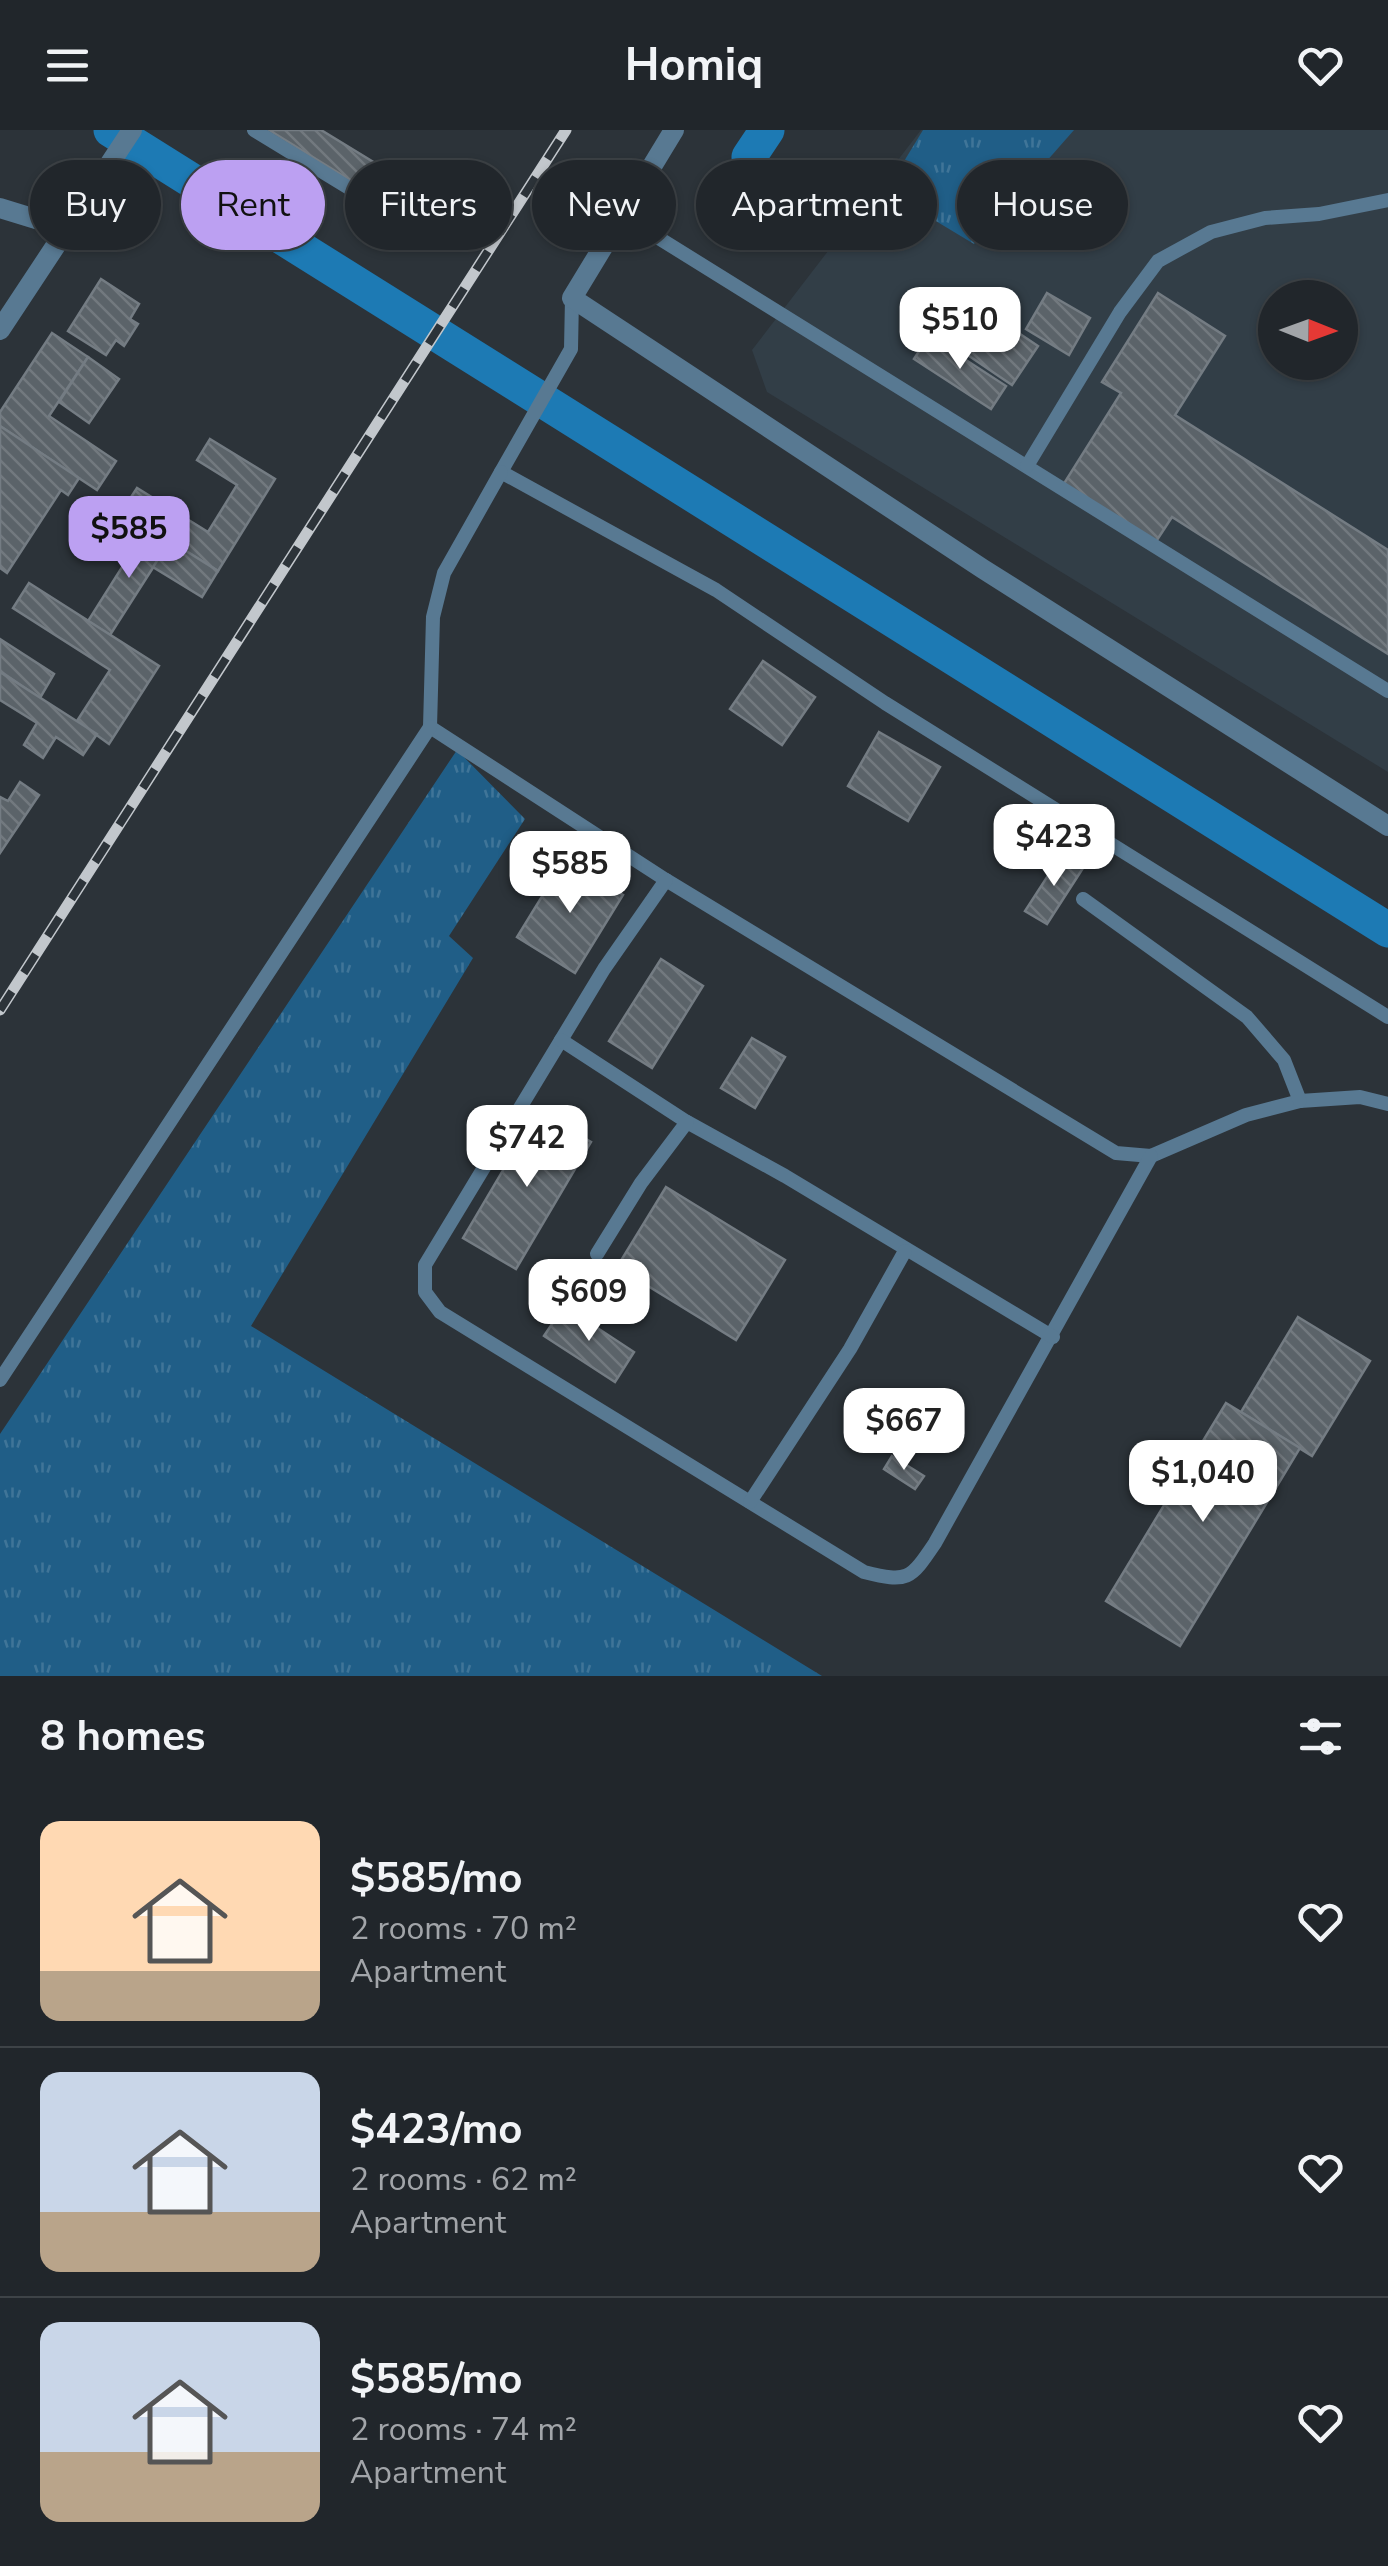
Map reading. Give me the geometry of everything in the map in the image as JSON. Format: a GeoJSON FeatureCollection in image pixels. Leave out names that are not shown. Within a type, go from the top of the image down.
{"type":"FeatureCollection","features":[{"type":"Feature","properties":{"kind":"street"},"geometry":{"type":"LineString","coordinates":[[113,160],[132,130]]}},
{"type":"Feature","properties":{"kind":"street"},"geometry":{"type":"LineString","coordinates":[[655,160],[674,130]]}},
{"type":"Feature","properties":{"kind":"street"},"geometry":{"type":"LineString","coordinates":[[0,208],[30,217]]}},
{"type":"Feature","properties":{"kind":"street"},"geometry":{"type":"LineString","coordinates":[[0,330],[51,250]]}},
{"type":"Feature","properties":{"kind":"street"},"geometry":{"type":"LineString","coordinates":[[599,250],[572,298],[999,579],[1388,826]]}},
{"type":"Feature","properties":{"kind":"lane"},"geometry":{"type":"LineString","coordinates":[[254,130],[345,186]]}},
{"type":"Feature","properties":{"kind":"lane"},"geometry":{"type":"LineString","coordinates":[[1027,466],[1120,312],[1158,260],[1210,232],[1265,218],[1319,214],[1388,200]]}},
{"type":"Feature","properties":{"kind":"lane"},"geometry":{"type":"LineString","coordinates":[[676,249],[1388,691]]}},
{"type":"Feature","properties":{"kind":"lane"},"geometry":{"type":"LineString","coordinates":[[0,1380],[430,727],[432,617],[444,573],[571,349],[572,298]]}},
{"type":"Feature","properties":{"kind":"lane"},"geometry":{"type":"LineString","coordinates":[[501,472],[716,590],[886,703],[1388,1017]]}},
{"type":"Feature","properties":{"kind":"lane"},"geometry":{"type":"LineString","coordinates":[[430,727],[666,880],[1116,1153],[1151,1156],[1246,1114],[1300,1101],[1360,1097],[1388,1104]]}},
{"type":"Feature","properties":{"kind":"lane"},"geometry":{"type":"LineString","coordinates":[[666,880],[604,969],[425,1264],[424,1292],[440,1312],[864,1572],[893,1579],[915,1572],[936,1544],[1151,1156]]}},
{"type":"Feature","properties":{"kind":"lane"},"geometry":{"type":"LineString","coordinates":[[1083,899],[1247,1017],[1284,1060],[1300,1101]]}},
{"type":"Feature","properties":{"kind":"lane"},"geometry":{"type":"LineString","coordinates":[[560,1040],[688,1122],[1053,1337]]}},
{"type":"Feature","properties":{"kind":"lane"},"geometry":{"type":"LineString","coordinates":[[597,1254],[641,1183],[688,1122]]}},
{"type":"Feature","properties":{"kind":"lane"},"geometry":{"type":"LineString","coordinates":[[750,1502],[850,1349],[905,1251]]}},
{"type":"Feature","properties":{"kind":"shaded area"},"geometry":{"type":"Polygon","coordinates":[[[921,130],[1388,130],[1388,772],[767,392],[752,350],[829,250],[937,250],[937,160],[898,160],[921,130]]]}},
{"type":"Feature","properties":{"kind":"green space"},"geometry":{"type":"Polygon","coordinates":[[[923,130],[1074,130],[1048,160],[957,160],[957,234],[937,222],[937,160],[905,160],[923,130]]]}},
{"type":"Feature","properties":{"kind":"green space"},"geometry":{"type":"Polygon","coordinates":[[[457,750],[525,819],[449,936],[473,958],[251,1326],[822,1676],[0,1676],[0,1434],[457,750]]]}},
{"type":"Feature","properties":{"kind":"building"},"geometry":{"type":"Polygon","coordinates":[[[269,130],[321,130],[370,160],[345,160],[345,177],[325,165],[325,160],[318,160],[269,130]]]}},
{"type":"Feature","properties":{"kind":"building"},"geometry":{"type":"Polygon","coordinates":[[[101,279],[139,304],[130,319],[138,324],[124,346],[116,340],[106,355],[68,331],[101,279]]]}},
{"type":"Feature","properties":{"kind":"building"},"geometry":{"type":"Polygon","coordinates":[[[1047,293],[1090,318],[1069,355],[1026,329],[1047,293]]]}},
{"type":"Feature","properties":{"kind":"building"},"geometry":{"type":"Polygon","coordinates":[[[1158,293],[1225,336],[1175,415],[1388,550],[1388,654],[1172,517],[1155,543],[1063,485],[1121,393],[1102,382],[1158,293]]]}},
{"type":"Feature","properties":{"kind":"building"},"geometry":{"type":"Polygon","coordinates":[[[964,296],[1038,346],[1012,385],[938,335],[964,296]]]}},
{"type":"Feature","properties":{"kind":"building"},"geometry":{"type":"Polygon","coordinates":[[[52,333],[88,357],[49,416],[116,461],[97,490],[0,426],[0,412],[52,333]]]}},
{"type":"Feature","properties":{"kind":"building"},"geometry":{"type":"Polygon","coordinates":[[[929,336],[1006,386],[991,409],[914,359],[929,336]]]}},
{"type":"Feature","properties":{"kind":"building"},"geometry":{"type":"Polygon","coordinates":[[[88,357],[119,379],[89,423],[59,402],[88,357]]]}},
{"type":"Feature","properties":{"kind":"building"},"geometry":{"type":"Polygon","coordinates":[[[0,426],[79,478],[68,495],[61,490],[7,573],[0,568],[0,426]]]}},
{"type":"Feature","properties":{"kind":"building"},"geometry":{"type":"Polygon","coordinates":[[[210,439],[275,479],[218,571],[122,511],[137,488],[208,532],[237,485],[197,460],[210,439]]]}},
{"type":"Feature","properties":{"kind":"building"},"geometry":{"type":"Polygon","coordinates":[[[148,526],[170,541],[110,635],[88,621],[148,526]]]}},
{"type":"Feature","properties":{"kind":"building"},"geometry":{"type":"Polygon","coordinates":[[[170,541],[218,571],[202,597],[153,567],[170,541]]]}},
{"type":"Feature","properties":{"kind":"building"},"geometry":{"type":"Polygon","coordinates":[[[29,583],[159,666],[109,744],[77,721],[110,670],[13,608],[29,583]]]}},
{"type":"Feature","properties":{"kind":"building"},"geometry":{"type":"Polygon","coordinates":[[[0,639],[54,674],[40,698],[0,671],[0,639]]]}},
{"type":"Feature","properties":{"kind":"building"},"geometry":{"type":"Polygon","coordinates":[[[763,661],[815,697],[782,745],[730,709],[763,661]]]}},
{"type":"Feature","properties":{"kind":"building"},"geometry":{"type":"Polygon","coordinates":[[[0,672],[97,734],[83,755],[56,737],[43,758],[24,745],[37,723],[0,700],[0,672]]]}},
{"type":"Feature","properties":{"kind":"building"},"geometry":{"type":"Polygon","coordinates":[[[879,732],[940,767],[908,821],[848,786],[879,732]]]}},
{"type":"Feature","properties":{"kind":"building"},"geometry":{"type":"Polygon","coordinates":[[[20,782],[39,795],[0,853],[0,797],[8,801],[20,782]]]}},
{"type":"Feature","properties":{"kind":"building"},"geometry":{"type":"Polygon","coordinates":[[[1062,854],[1083,868],[1047,924],[1025,911],[1062,854]]]}},
{"type":"Feature","properties":{"kind":"building"},"geometry":{"type":"Polygon","coordinates":[[[565,859],[623,895],[575,973],[517,937],[565,859]]]}},
{"type":"Feature","properties":{"kind":"building"},"geometry":{"type":"Polygon","coordinates":[[[661,959],[703,986],[652,1068],[609,1041],[661,959]]]}},
{"type":"Feature","properties":{"kind":"building"},"geometry":{"type":"Polygon","coordinates":[[[752,1038],[785,1057],[755,1108],[721,1088],[752,1038]]]}},
{"type":"Feature","properties":{"kind":"building"},"geometry":{"type":"Polygon","coordinates":[[[538,1111],[591,1142],[516,1269],[463,1238],[538,1111]]]}},
{"type":"Feature","properties":{"kind":"building"},"geometry":{"type":"Polygon","coordinates":[[[666,1187],[785,1260],[736,1340],[617,1267],[666,1187]]]}},
{"type":"Feature","properties":{"kind":"building"},"geometry":{"type":"Polygon","coordinates":[[[564,1306],[634,1352],[615,1382],[544,1336],[564,1306]]]}},
{"type":"Feature","properties":{"kind":"building"},"geometry":{"type":"Polygon","coordinates":[[[1298,1317],[1370,1361],[1312,1456],[1241,1412],[1298,1317]]]}},
{"type":"Feature","properties":{"kind":"building"},"geometry":{"type":"Polygon","coordinates":[[[1226,1403],[1300,1448],[1180,1646],[1106,1601],[1226,1403]]]}},
{"type":"Feature","properties":{"kind":"building"},"geometry":{"type":"Polygon","coordinates":[[[892,1456],[924,1476],[915,1489],[884,1469],[892,1456]]]}},
{"type":"Feature","properties":{"kind":"waterway"},"geometry":{"type":"LineString","coordinates":[[111,130],[1388,930]]}},
{"type":"Feature","properties":{"kind":"waterway"},"geometry":{"type":"LineString","coordinates":[[749,157],[767,130]]}},
{"type":"Feature","properties":{"kind":"railway"},"geometry":{"type":"LineString","coordinates":[[0,1010],[566,130]]}}]}
